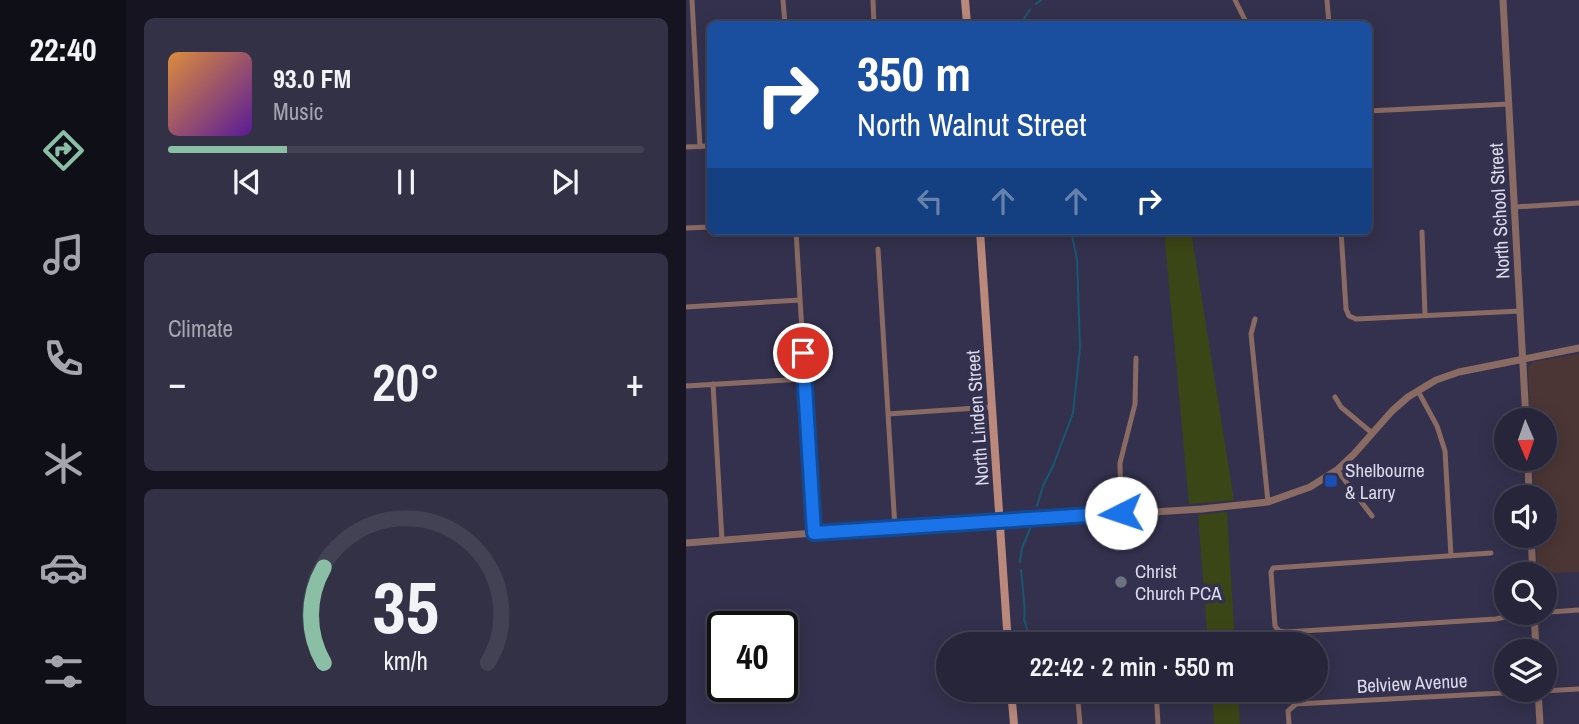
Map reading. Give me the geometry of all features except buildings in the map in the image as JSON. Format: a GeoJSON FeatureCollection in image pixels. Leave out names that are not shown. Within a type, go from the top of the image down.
{"type":"FeatureCollection","features":[{"type":"Feature","properties":{"kind":"main road"},"geometry":{"type":"LineString","coordinates":[[965,0],[967,21]]}},
{"type":"Feature","properties":{"kind":"main road","name":"North Linden Street"},"geometry":{"type":"LineString","coordinates":[[980,235],[1007,632]]}},
{"type":"Feature","properties":{"kind":"main road"},"geometry":{"type":"LineString","coordinates":[[1013,702],[1014,724]]}},
{"type":"Feature","properties":{"kind":"street"},"geometry":{"type":"LineString","coordinates":[[692,0],[700,146]]}},
{"type":"Feature","properties":{"kind":"street"},"geometry":{"type":"LineString","coordinates":[[783,0],[785,21]]}},
{"type":"Feature","properties":{"kind":"street"},"geometry":{"type":"LineString","coordinates":[[873,0],[874,21]]}},
{"type":"Feature","properties":{"kind":"street"},"geometry":{"type":"LineString","coordinates":[[1236,0],[1246,21]]}},
{"type":"Feature","properties":{"kind":"street"},"geometry":{"type":"LineString","coordinates":[[1327,0],[1329,21]]}},
{"type":"Feature","properties":{"kind":"street","name":"North School Street"},"geometry":{"type":"LineString","coordinates":[[1503,0],[1525,408]]}},
{"type":"Feature","properties":{"kind":"street"},"geometry":{"type":"LineString","coordinates":[[1372,111],[1509,104]]}},
{"type":"Feature","properties":{"kind":"street"},"geometry":{"type":"LineString","coordinates":[[686,147],[707,146]]}},
{"type":"Feature","properties":{"kind":"street"},"geometry":{"type":"LineString","coordinates":[[1514,207],[1579,203]]}},
{"type":"Feature","properties":{"kind":"street"},"geometry":{"type":"LineString","coordinates":[[686,228],[707,227]]}},
{"type":"Feature","properties":{"kind":"street"},"geometry":{"type":"LineString","coordinates":[[1422,232],[1425,315]]}},
{"type":"Feature","properties":{"kind":"street"},"geometry":{"type":"LineString","coordinates":[[796,235],[814,533]]}},
{"type":"Feature","properties":{"kind":"street"},"geometry":{"type":"LineString","coordinates":[[1341,235],[1346,309],[1349,316],[1356,318],[1520,311]]}},
{"type":"Feature","properties":{"kind":"street"},"geometry":{"type":"LineString","coordinates":[[878,249],[895,528]]}},
{"type":"Feature","properties":{"kind":"street"},"geometry":{"type":"LineString","coordinates":[[686,307],[800,300]]}},
{"type":"Feature","properties":{"kind":"street"},"geometry":{"type":"LineString","coordinates":[[1255,319],[1251,334],[1268,502]]}},
{"type":"Feature","properties":{"kind":"street"},"geometry":{"type":"LineString","coordinates":[[686,543],[1202,509],[1268,502],[1302,490],[1337,470],[1392,411],[1436,380],[1459,372],[1579,348]]}},
{"type":"Feature","properties":{"kind":"street"},"geometry":{"type":"LineString","coordinates":[[1121,513],[1120,463],[1135,404],[1136,358]]}},
{"type":"Feature","properties":{"kind":"street"},"geometry":{"type":"LineString","coordinates":[[686,386],[804,379]]}},
{"type":"Feature","properties":{"kind":"street"},"geometry":{"type":"LineString","coordinates":[[713,384],[722,540]]}},
{"type":"Feature","properties":{"kind":"street"},"geometry":{"type":"LineString","coordinates":[[1418,391],[1437,426],[1445,450],[1451,556]]}},
{"type":"Feature","properties":{"kind":"street"},"geometry":{"type":"LineString","coordinates":[[1335,397],[1340,407],[1372,433]]}},
{"type":"Feature","properties":{"kind":"street"},"geometry":{"type":"LineString","coordinates":[[888,414],[992,407]]}},
{"type":"Feature","properties":{"kind":"street"},"geometry":{"type":"LineString","coordinates":[[1337,470],[1372,516]]}},
{"type":"Feature","properties":{"kind":"street"},"geometry":{"type":"LineString","coordinates":[[1491,553],[1281,566],[1273,568],[1271,572],[1277,628],[1286,632],[1494,619]]}},
{"type":"Feature","properties":{"kind":"street"},"geometry":{"type":"LineString","coordinates":[[1557,611],[1579,610]]}},
{"type":"Feature","properties":{"kind":"street","name":"Belview Avenue"},"geometry":{"type":"LineString","coordinates":[[1557,690],[1579,689]]}},
{"type":"Feature","properties":{"kind":"street","name":"Belview Avenue"},"geometry":{"type":"LineString","coordinates":[[1289,724],[1290,708],[1296,704],[1494,693]]}},
{"type":"Feature","properties":{"kind":"street"},"geometry":{"type":"LineString","coordinates":[[1078,702],[1080,724]]}},
{"type":"Feature","properties":{"kind":"street"},"geometry":{"type":"LineString","coordinates":[[1157,702],[1158,724]]}},
{"type":"Feature","properties":{"kind":"street"},"geometry":{"type":"LineString","coordinates":[[1539,702],[1540,724]]}},
{"type":"Feature","properties":{"kind":"shaded area"},"geometry":{"type":"Polygon","coordinates":[[[1579,354],[1579,572],[1557,573],[1557,562],[1537,562],[1536,548],[1557,548],[1557,485],[1533,485],[1533,471],[1558,471],[1558,408],[1530,408],[1528,367],[1533,362],[1579,354]]]}},
{"type":"Feature","properties":{"kind":"green space"},"geometry":{"type":"Polygon","coordinates":[[[1164,235],[1192,235],[1234,500],[1189,504],[1164,235]]]}},
{"type":"Feature","properties":{"kind":"green space"},"geometry":{"type":"Polygon","coordinates":[[[1227,512],[1234,632],[1207,632],[1198,515],[1227,512]]]}},
{"type":"Feature","properties":{"kind":"green space"},"geometry":{"type":"Polygon","coordinates":[[[1213,702],[1239,702],[1240,724],[1214,724],[1213,702]]]}},
{"type":"Feature","properties":{"kind":"waterway"},"geometry":{"type":"LineString","coordinates":[[1036,4],[1041,0]]}},
{"type":"Feature","properties":{"kind":"waterway"},"geometry":{"type":"LineString","coordinates":[[1023,21],[1030,9]]}},
{"type":"Feature","properties":{"kind":"waterway"},"geometry":{"type":"LineString","coordinates":[[1037,506],[1073,413],[1080,348],[1077,259],[1072,235]]}},
{"type":"Feature","properties":{"kind":"waterway"},"geometry":{"type":"LineString","coordinates":[[1020,562],[1022,548],[1032,524]]}},
{"type":"Feature","properties":{"kind":"waterway"},"geometry":{"type":"LineString","coordinates":[[1021,570],[1024,619],[1028,632]]}},
{"type":"Feature","properties":{"kind":"place","name":"Shelbourne & Larry"},"geometry":{"type":"Point","coordinates":[1331,481]}},
{"type":"Feature","properties":{"kind":"place","name":"Christ Church PCA"},"geometry":{"type":"Point","coordinates":[1121,582]}},
{"type":"Feature","properties":{"kind":"route"},"geometry":{"type":"LineString","coordinates":[[803,353],[814,533],[1121,513]]}}]}
